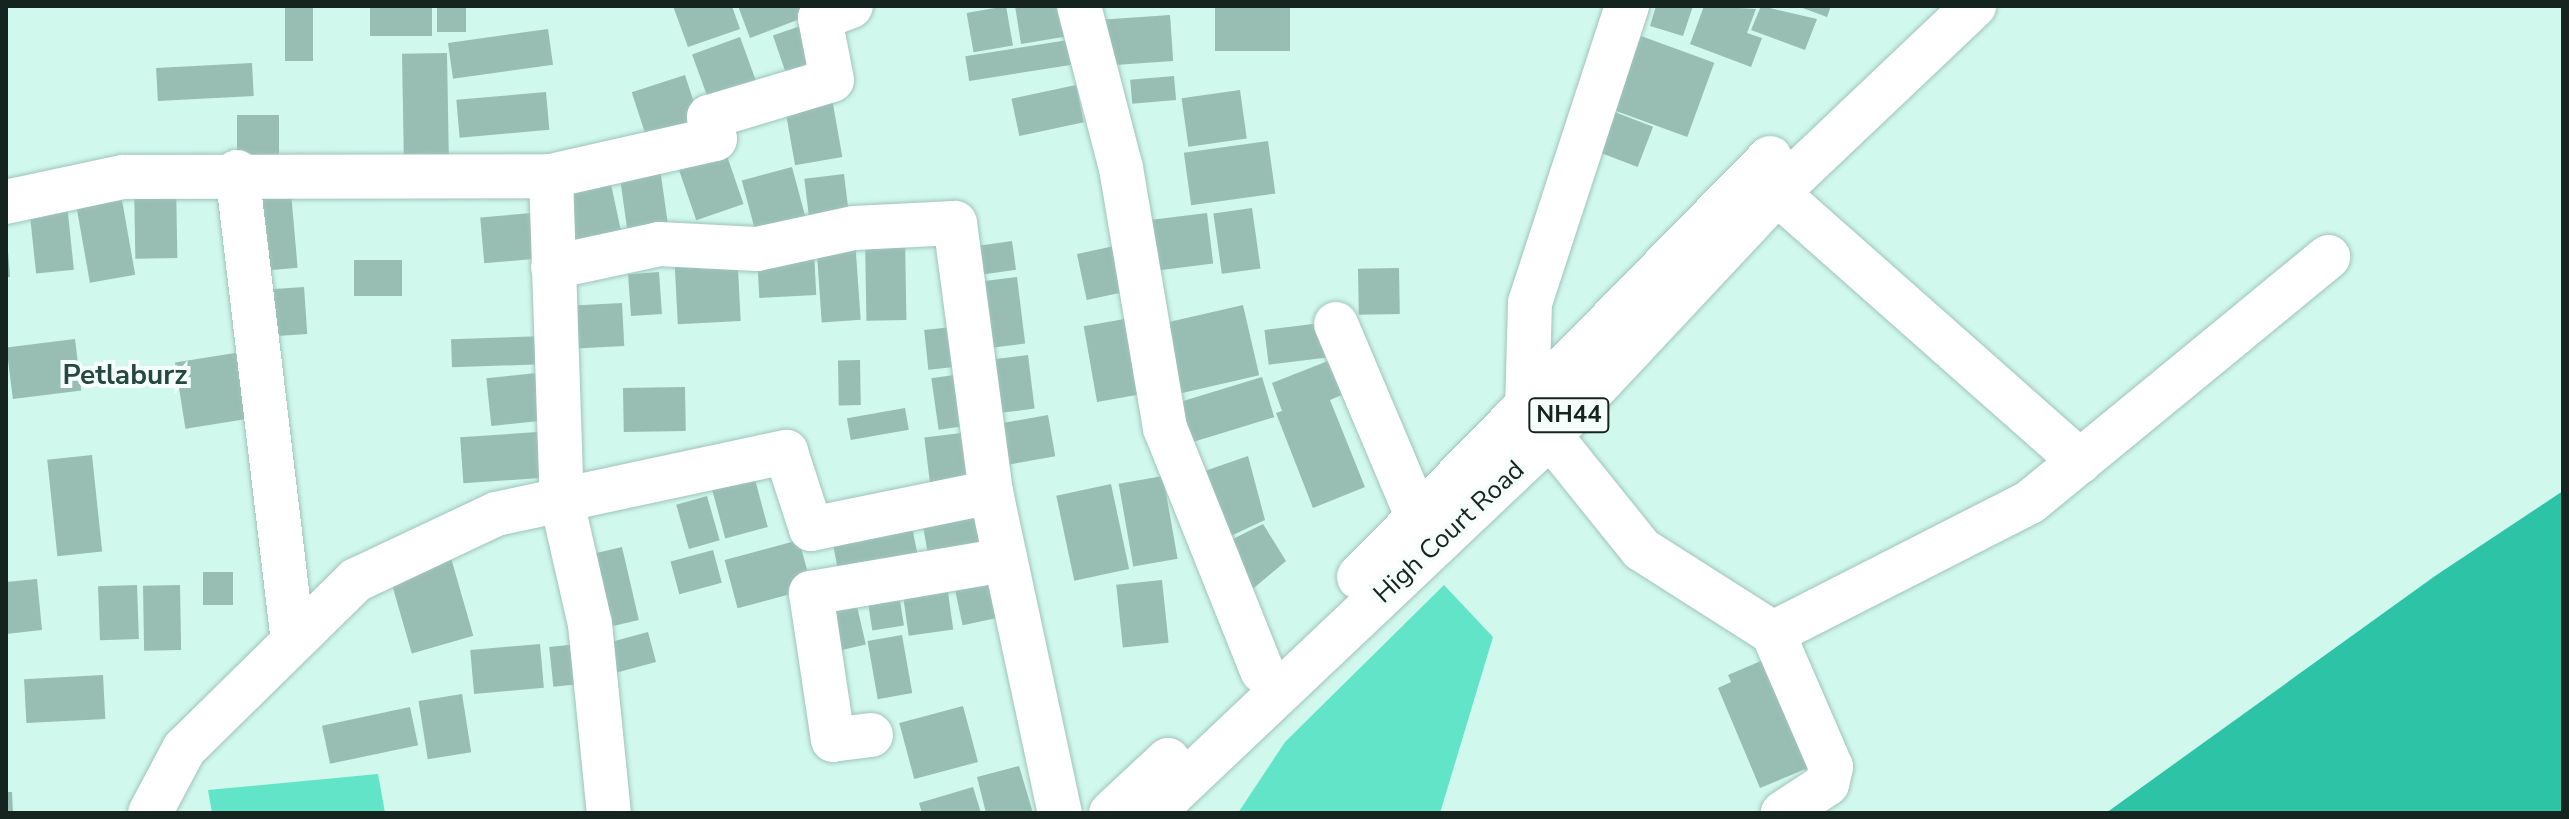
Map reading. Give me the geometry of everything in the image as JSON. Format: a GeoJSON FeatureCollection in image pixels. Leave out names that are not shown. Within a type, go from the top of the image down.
{"type":"FeatureCollection","features":[{"type":"Feature","properties":{"kind":"main road"},"geometry":{"type":"LineString","coordinates":[[6,202],[123,177],[237,172],[551,176],[715,139],[709,117],[832,80],[820,18],[851,6]]}},
{"type":"Feature","properties":{"kind":"main road"},"geometry":{"type":"LineString","coordinates":[[1079,6],[1121,168],[1165,428],[1262,671]]}},
{"type":"Feature","properties":{"kind":"main road"},"geometry":{"type":"LineString","coordinates":[[1627,6],[1530,302],[1537,423],[1641,549],[1773,633],[1831,767],[1827,784],[1783,813]]}},
{"type":"Feature","properties":{"kind":"main road","name":"High Court Road"},"geometry":{"type":"LineString","coordinates":[[1152,813],[1537,423],[1930,6]]}},
{"type":"Feature","properties":{"kind":"main road","name":"High Court Road"},"geometry":{"type":"LineString","coordinates":[[1111,813],[1418,518],[1537,423],[1974,6]]}},
{"type":"Feature","properties":{"kind":"main road"},"geometry":{"type":"LineString","coordinates":[[237,172],[293,639]]}},
{"type":"Feature","properties":{"kind":"main road"},"geometry":{"type":"LineString","coordinates":[[551,176],[562,502],[590,624],[609,813]]}},
{"type":"Feature","properties":{"kind":"main road"},"geometry":{"type":"LineString","coordinates":[[1777,193],[2080,461]]}},
{"type":"Feature","properties":{"kind":"main road"},"geometry":{"type":"LineString","coordinates":[[553,267],[659,244],[757,249],[854,228],[955,223],[991,492],[1060,813]]}},
{"type":"Feature","properties":{"kind":"main road"},"geometry":{"type":"LineString","coordinates":[[1773,633],[2030,502],[2328,257]]}},
{"type":"Feature","properties":{"kind":"main road"},"geometry":{"type":"LineString","coordinates":[[1336,324],[1418,518]]}},
{"type":"Feature","properties":{"kind":"main road"},"geometry":{"type":"LineString","coordinates":[[150,813],[184,749],[356,580],[420,544],[496,514],[786,452],[811,529],[991,492]]}},
{"type":"Feature","properties":{"kind":"main road"},"geometry":{"type":"LineString","coordinates":[[871,735],[833,740],[811,593],[1005,560]]}},
{"type":"Feature","properties":{"kind":"shaded area"},"geometry":{"type":"Polygon","coordinates":[[[2563,491],[2563,813],[2106,813],[2435,576],[2563,491]]]}},
{"type":"Feature","properties":{"kind":"shaded area"},"geometry":{"type":"Polygon","coordinates":[[[1444,585],[1493,637],[1440,813],[1238,813],[1285,742],[1444,585]]]}},
{"type":"Feature","properties":{"kind":"shaded area"},"geometry":{"type":"Polygon","coordinates":[[[378,774],[385,813],[212,813],[208,790],[378,774]]]}},
{"type":"Feature","properties":{"kind":"building"},"geometry":{"type":"Polygon","coordinates":[[[285,6],[313,6],[313,61],[285,61],[285,6]]]}},
{"type":"Feature","properties":{"kind":"building"},"geometry":{"type":"Polygon","coordinates":[[[370,6],[432,6],[432,36],[370,36],[370,6]]]}},
{"type":"Feature","properties":{"kind":"building"},"geometry":{"type":"Polygon","coordinates":[[[437,6],[466,6],[466,32],[437,32],[437,6]]]}},
{"type":"Feature","properties":{"kind":"building"},"geometry":{"type":"Polygon","coordinates":[[[673,6],[732,6],[740,29],[688,47],[673,6]]]}},
{"type":"Feature","properties":{"kind":"building"},"geometry":{"type":"Polygon","coordinates":[[[738,6],[801,6],[805,17],[750,38],[738,6]]]}},
{"type":"Feature","properties":{"kind":"building"},"geometry":{"type":"Polygon","coordinates":[[[1006,6],[1013,45],[974,52],[967,13],[1006,6]]]}},
{"type":"Feature","properties":{"kind":"building"},"geometry":{"type":"Polygon","coordinates":[[[1015,6],[1071,6],[1075,35],[1021,44],[1015,6]]]}},
{"type":"Feature","properties":{"kind":"building"},"geometry":{"type":"Polygon","coordinates":[[[1215,6],[1290,6],[1290,51],[1215,51],[1215,6]]]}},
{"type":"Feature","properties":{"kind":"building"},"geometry":{"type":"Polygon","coordinates":[[[1656,6],[1693,6],[1683,36],[1650,26],[1656,6]]]}},
{"type":"Feature","properties":{"kind":"building"},"geometry":{"type":"Polygon","coordinates":[[[1704,6],[1756,9],[1747,33],[1762,38],[1751,67],[1690,44],[1704,6]]]}},
{"type":"Feature","properties":{"kind":"building"},"geometry":{"type":"Polygon","coordinates":[[[1761,6],[1817,19],[1805,50],[1751,30],[1761,6]]]}},
{"type":"Feature","properties":{"kind":"building"},"geometry":{"type":"Polygon","coordinates":[[[1797,6],[1831,6],[1827,17],[1797,6]]]}},
{"type":"Feature","properties":{"kind":"building"},"geometry":{"type":"Polygon","coordinates":[[[1170,15],[1173,61],[1100,66],[1097,20],[1170,15]]]}},
{"type":"Feature","properties":{"kind":"building"},"geometry":{"type":"Polygon","coordinates":[[[806,24],[825,79],[792,90],[773,35],[806,24]]]}},
{"type":"Feature","properties":{"kind":"building"},"geometry":{"type":"Polygon","coordinates":[[[548,29],[553,65],[453,79],[448,43],[548,29]]]}},
{"type":"Feature","properties":{"kind":"building"},"geometry":{"type":"Polygon","coordinates":[[[1641,36],[1714,63],[1687,137],[1614,110],[1641,36]]]}},
{"type":"Feature","properties":{"kind":"building"},"geometry":{"type":"Polygon","coordinates":[[[740,37],[760,92],[712,110],[692,54],[740,37]]]}},
{"type":"Feature","properties":{"kind":"building"},"geometry":{"type":"Polygon","coordinates":[[[1068,40],[1072,65],[969,81],[965,56],[1068,40]]]}},
{"type":"Feature","properties":{"kind":"building"},"geometry":{"type":"Polygon","coordinates":[[[447,53],[449,156],[404,157],[402,54],[447,53]]]}},
{"type":"Feature","properties":{"kind":"building"},"geometry":{"type":"Polygon","coordinates":[[[252,63],[254,96],[158,101],[156,68],[252,63]]]}},
{"type":"Feature","properties":{"kind":"building"},"geometry":{"type":"Polygon","coordinates":[[[685,75],[704,135],[651,152],[632,92],[685,75]]]}},
{"type":"Feature","properties":{"kind":"building"},"geometry":{"type":"Polygon","coordinates":[[[1174,76],[1176,100],[1132,104],[1130,80],[1174,76]]]}},
{"type":"Feature","properties":{"kind":"building"},"geometry":{"type":"Polygon","coordinates":[[[1076,85],[1084,122],[1019,136],[1011,99],[1076,85]]]}},
{"type":"Feature","properties":{"kind":"building"},"geometry":{"type":"Polygon","coordinates":[[[830,87],[842,157],[795,165],[783,95],[830,87]]]}},
{"type":"Feature","properties":{"kind":"building"},"geometry":{"type":"Polygon","coordinates":[[[1240,90],[1247,139],[1188,147],[1182,98],[1240,90]]]}},
{"type":"Feature","properties":{"kind":"building"},"geometry":{"type":"Polygon","coordinates":[[[546,92],[549,130],[460,138],[456,100],[546,92]]]}},
{"type":"Feature","properties":{"kind":"building"},"geometry":{"type":"Polygon","coordinates":[[[1612,111],[1653,127],[1638,167],[1597,151],[1612,111]]]}},
{"type":"Feature","properties":{"kind":"building"},"geometry":{"type":"Polygon","coordinates":[[[237,115],[279,115],[279,164],[237,164],[237,115]]]}},
{"type":"Feature","properties":{"kind":"building"},"geometry":{"type":"Polygon","coordinates":[[[1268,141],[1275,193],[1191,205],[1184,153],[1268,141]]]}},
{"type":"Feature","properties":{"kind":"building"},"geometry":{"type":"Polygon","coordinates":[[[725,150],[744,204],[696,220],[678,166],[725,150]]]}},
{"type":"Feature","properties":{"kind":"building"},"geometry":{"type":"Polygon","coordinates":[[[792,167],[809,231],[759,244],[742,180],[792,167]]]}},
{"type":"Feature","properties":{"kind":"building"},"geometry":{"type":"Polygon","coordinates":[[[660,168],[669,232],[628,238],[619,174],[660,168]]]}},
{"type":"Feature","properties":{"kind":"building"},"geometry":{"type":"Polygon","coordinates":[[[844,174],[849,215],[809,220],[804,179],[844,174]]]}},
{"type":"Feature","properties":{"kind":"building"},"geometry":{"type":"Polygon","coordinates":[[[176,181],[177,258],[135,259],[134,182],[176,181]]]}},
{"type":"Feature","properties":{"kind":"building"},"geometry":{"type":"Polygon","coordinates":[[[290,181],[298,268],[261,271],[253,184],[290,181]]]}},
{"type":"Feature","properties":{"kind":"building"},"geometry":{"type":"Polygon","coordinates":[[[611,184],[621,232],[568,243],[558,195],[611,184]]]}},
{"type":"Feature","properties":{"kind":"building"},"geometry":{"type":"Polygon","coordinates":[[[122,200],[135,275],[90,283],[77,208],[122,200]]]}},
{"type":"Feature","properties":{"kind":"building"},"geometry":{"type":"Polygon","coordinates":[[[67,204],[74,270],[36,274],[29,208],[67,204]]]}},
{"type":"Feature","properties":{"kind":"building"},"geometry":{"type":"Polygon","coordinates":[[[1252,208],[1260,268],[1222,274],[1213,213],[1252,208]]]}},
{"type":"Feature","properties":{"kind":"building"},"geometry":{"type":"Polygon","coordinates":[[[543,212],[547,258],[484,263],[480,217],[543,212]]]}},
{"type":"Feature","properties":{"kind":"building"},"geometry":{"type":"Polygon","coordinates":[[[1207,213],[1213,264],[1152,271],[1145,221],[1207,213]]]}},
{"type":"Feature","properties":{"kind":"building"},"geometry":{"type":"Polygon","coordinates":[[[905,238],[906,320],[866,321],[865,239],[905,238]]]}},
{"type":"Feature","properties":{"kind":"building"},"geometry":{"type":"Polygon","coordinates":[[[855,239],[861,320],[822,323],[816,242],[855,239]]]}},
{"type":"Feature","properties":{"kind":"building"},"geometry":{"type":"Polygon","coordinates":[[[1012,241],[1016,270],[967,277],[962,248],[1012,241]]]}},
{"type":"Feature","properties":{"kind":"building"},"geometry":{"type":"Polygon","coordinates":[[[1119,245],[1129,291],[1087,300],[1077,254],[1119,245]]]}},
{"type":"Feature","properties":{"kind":"building"},"geometry":{"type":"Polygon","coordinates":[[[737,250],[741,321],[678,324],[674,253],[737,250]]]}},
{"type":"Feature","properties":{"kind":"building"},"geometry":{"type":"Polygon","coordinates":[[[8,251],[10,277],[6,277],[8,251]]]}},
{"type":"Feature","properties":{"kind":"building"},"geometry":{"type":"Polygon","coordinates":[[[814,252],[816,295],[759,298],[757,255],[814,252]]]}},
{"type":"Feature","properties":{"kind":"building"},"geometry":{"type":"Polygon","coordinates":[[[354,260],[402,260],[402,296],[354,296],[354,260]]]}},
{"type":"Feature","properties":{"kind":"building"},"geometry":{"type":"Polygon","coordinates":[[[1399,268],[1400,314],[1359,315],[1358,269],[1399,268]]]}},
{"type":"Feature","properties":{"kind":"building"},"geometry":{"type":"Polygon","coordinates":[[[659,272],[662,314],[631,316],[628,274],[659,272]]]}},
{"type":"Feature","properties":{"kind":"building"},"geometry":{"type":"Polygon","coordinates":[[[1017,277],[1025,344],[977,349],[968,283],[1017,277]]]}},
{"type":"Feature","properties":{"kind":"building"},"geometry":{"type":"Polygon","coordinates":[[[304,287],[307,334],[266,337],[263,290],[304,287]]]}},
{"type":"Feature","properties":{"kind":"building"},"geometry":{"type":"Polygon","coordinates":[[[622,303],[624,346],[566,349],[564,306],[622,303]]]}},
{"type":"Feature","properties":{"kind":"building"},"geometry":{"type":"Polygon","coordinates":[[[1243,305],[1259,375],[1173,395],[1157,325],[1243,305]]]}},
{"type":"Feature","properties":{"kind":"building"},"geometry":{"type":"Polygon","coordinates":[[[1130,318],[1143,394],[1097,402],[1084,326],[1130,318]]]}},
{"type":"Feature","properties":{"kind":"building"},"geometry":{"type":"Polygon","coordinates":[[[1321,323],[1325,358],[1269,365],[1264,330],[1321,323]]]}},
{"type":"Feature","properties":{"kind":"building"},"geometry":{"type":"Polygon","coordinates":[[[962,326],[966,366],[928,370],[924,330],[962,326]]]}},
{"type":"Feature","properties":{"kind":"building"},"geometry":{"type":"Polygon","coordinates":[[[547,336],[548,364],[452,367],[451,339],[547,336]]]}},
{"type":"Feature","properties":{"kind":"building"},"geometry":{"type":"Polygon","coordinates":[[[75,339],[81,391],[13,399],[7,347],[75,339]]]}},
{"type":"Feature","properties":{"kind":"building"},"geometry":{"type":"Polygon","coordinates":[[[254,350],[264,416],[185,429],[175,363],[254,350]]]}},
{"type":"Feature","properties":{"kind":"building"},"geometry":{"type":"Polygon","coordinates":[[[1028,355],[1035,409],[988,414],[981,361],[1028,355]]]}},
{"type":"Feature","properties":{"kind":"building"},"geometry":{"type":"Polygon","coordinates":[[[1338,357],[1351,391],[1330,400],[1365,487],[1313,508],[1276,413],[1282,411],[1272,383],[1338,357]]]}},
{"type":"Feature","properties":{"kind":"building"},"geometry":{"type":"Polygon","coordinates":[[[838,360],[860,360],[861,405],[839,405],[838,360]]]}},
{"type":"Feature","properties":{"kind":"building"},"geometry":{"type":"Polygon","coordinates":[[[546,372],[551,420],[491,426],[486,378],[546,372]]]}},
{"type":"Feature","properties":{"kind":"building"},"geometry":{"type":"Polygon","coordinates":[[[968,373],[975,424],[939,430],[931,378],[968,373]]]}},
{"type":"Feature","properties":{"kind":"building"},"geometry":{"type":"Polygon","coordinates":[[[1262,377],[1274,417],[1182,446],[1169,405],[1262,377]]]}},
{"type":"Feature","properties":{"kind":"building"},"geometry":{"type":"Polygon","coordinates":[[[685,387],[686,431],[624,432],[623,388],[685,387]]]}},
{"type":"Feature","properties":{"kind":"building"},"geometry":{"type":"Polygon","coordinates":[[[905,408],[909,430],[851,440],[847,418],[905,408]]]}},
{"type":"Feature","properties":{"kind":"building"},"geometry":{"type":"Polygon","coordinates":[[[1048,415],[1055,456],[991,468],[984,426],[1048,415]]]}},
{"type":"Feature","properties":{"kind":"building"},"geometry":{"type":"Polygon","coordinates":[[[978,431],[985,487],[931,493],[924,438],[978,431]]]}},
{"type":"Feature","properties":{"kind":"building"},"geometry":{"type":"Polygon","coordinates":[[[537,432],[540,478],[463,483],[460,437],[537,432]]]}},
{"type":"Feature","properties":{"kind":"building"},"geometry":{"type":"Polygon","coordinates":[[[92,455],[102,551],[57,556],[47,460],[92,455]]]}},
{"type":"Feature","properties":{"kind":"building"},"geometry":{"type":"Polygon","coordinates":[[[1248,456],[1265,520],[1220,541],[1202,472],[1248,456]]]}},
{"type":"Feature","properties":{"kind":"building"},"geometry":{"type":"Polygon","coordinates":[[[753,472],[768,527],[725,538],[710,483],[753,472]]]}},
{"type":"Feature","properties":{"kind":"building"},"geometry":{"type":"Polygon","coordinates":[[[1163,476],[1178,559],[1133,567],[1119,484],[1163,476]]]}},
{"type":"Feature","properties":{"kind":"building"},"geometry":{"type":"Polygon","coordinates":[[[1111,484],[1129,569],[1074,581],[1056,496],[1111,484]]]}},
{"type":"Feature","properties":{"kind":"building"},"geometry":{"type":"Polygon","coordinates":[[[707,496],[720,540],[689,549],[676,505],[707,496]]]}},
{"type":"Feature","properties":{"kind":"building"},"geometry":{"type":"Polygon","coordinates":[[[990,503],[1000,558],[931,570],[921,515],[990,503]]]}},
{"type":"Feature","properties":{"kind":"building"},"geometry":{"type":"Polygon","coordinates":[[[910,516],[918,556],[838,572],[830,531],[910,516]]]}},
{"type":"Feature","properties":{"kind":"building"},"geometry":{"type":"Polygon","coordinates":[[[1263,524],[1286,561],[1249,592],[1221,545],[1263,524]]]}},
{"type":"Feature","properties":{"kind":"building"},"geometry":{"type":"Polygon","coordinates":[[[799,540],[812,588],[738,608],[725,560],[799,540]]]}},
{"type":"Feature","properties":{"kind":"building"},"geometry":{"type":"Polygon","coordinates":[[[622,547],[639,620],[597,630],[580,557],[622,547]]]}},
{"type":"Feature","properties":{"kind":"building"},"geometry":{"type":"Polygon","coordinates":[[[713,550],[722,583],[679,594],[670,561],[713,550]]]}},
{"type":"Feature","properties":{"kind":"building"},"geometry":{"type":"Polygon","coordinates":[[[451,558],[473,636],[412,654],[389,576],[451,558]]]}},
{"type":"Feature","properties":{"kind":"building"},"geometry":{"type":"Polygon","coordinates":[[[996,566],[1007,616],[963,625],[952,575],[996,566]]]}},
{"type":"Feature","properties":{"kind":"building"},"geometry":{"type":"Polygon","coordinates":[[[203,572],[233,572],[233,605],[203,605],[203,572]]]}},
{"type":"Feature","properties":{"kind":"building"},"geometry":{"type":"Polygon","coordinates":[[[946,578],[953,629],[909,636],[901,584],[946,578]]]}},
{"type":"Feature","properties":{"kind":"building"},"geometry":{"type":"Polygon","coordinates":[[[37,579],[42,630],[6,634],[6,582],[37,579]]]}},
{"type":"Feature","properties":{"kind":"building"},"geometry":{"type":"Polygon","coordinates":[[[1162,580],[1169,643],[1123,647],[1116,585],[1162,580]]]}},
{"type":"Feature","properties":{"kind":"building"},"geometry":{"type":"Polygon","coordinates":[[[137,585],[139,639],[100,640],[98,586],[137,585]]]}},
{"type":"Feature","properties":{"kind":"building"},"geometry":{"type":"Polygon","coordinates":[[[180,585],[181,650],[144,651],[143,586],[180,585]]]}},
{"type":"Feature","properties":{"kind":"building"},"geometry":{"type":"Polygon","coordinates":[[[898,588],[904,626],[872,631],[866,593],[898,588]]]}},
{"type":"Feature","properties":{"kind":"building"},"geometry":{"type":"Polygon","coordinates":[[[853,589],[866,645],[829,653],[816,598],[853,589]]]}},
{"type":"Feature","properties":{"kind":"building"},"geometry":{"type":"Polygon","coordinates":[[[648,632],[656,662],[607,675],[599,645],[648,632]]]}},
{"type":"Feature","properties":{"kind":"building"},"geometry":{"type":"Polygon","coordinates":[[[902,635],[912,693],[878,699],[868,641],[902,635]]]}},
{"type":"Feature","properties":{"kind":"building"},"geometry":{"type":"Polygon","coordinates":[[[588,643],[592,683],[553,687],[549,647],[588,643]]]}},
{"type":"Feature","properties":{"kind":"building"},"geometry":{"type":"Polygon","coordinates":[[[540,644],[544,688],[474,694],[470,650],[540,644]]]}},
{"type":"Feature","properties":{"kind":"building"},"geometry":{"type":"Polygon","coordinates":[[[1775,655],[1820,763],[1760,788],[1718,688],[1731,682],[1728,675],[1775,655]]]}},
{"type":"Feature","properties":{"kind":"building"},"geometry":{"type":"Polygon","coordinates":[[[103,675],[105,719],[26,723],[24,679],[103,675]]]}},
{"type":"Feature","properties":{"kind":"building"},"geometry":{"type":"Polygon","coordinates":[[[462,694],[471,752],[428,759],[419,701],[462,694]]]}},
{"type":"Feature","properties":{"kind":"building"},"geometry":{"type":"Polygon","coordinates":[[[963,706],[978,762],[914,779],[899,723],[963,706]]]}},
{"type":"Feature","properties":{"kind":"building"},"geometry":{"type":"Polygon","coordinates":[[[410,707],[418,745],[330,764],[322,726],[410,707]]]}},
{"type":"Feature","properties":{"kind":"building"},"geometry":{"type":"Polygon","coordinates":[[[1019,766],[1033,813],[986,813],[977,777],[1019,766]]]}},
{"type":"Feature","properties":{"kind":"building"},"geometry":{"type":"Polygon","coordinates":[[[973,787],[981,813],[922,813],[919,803],[973,787]]]}},
{"type":"Feature","properties":{"kind":"building"},"geometry":{"type":"Polygon","coordinates":[[[6,792],[12,792],[13,813],[6,813],[6,792]]]}},
{"type":"Feature","properties":{"kind":"district","name":"Petlaburz"},"geometry":{"type":"Point","coordinates":[125,375]}}]}
